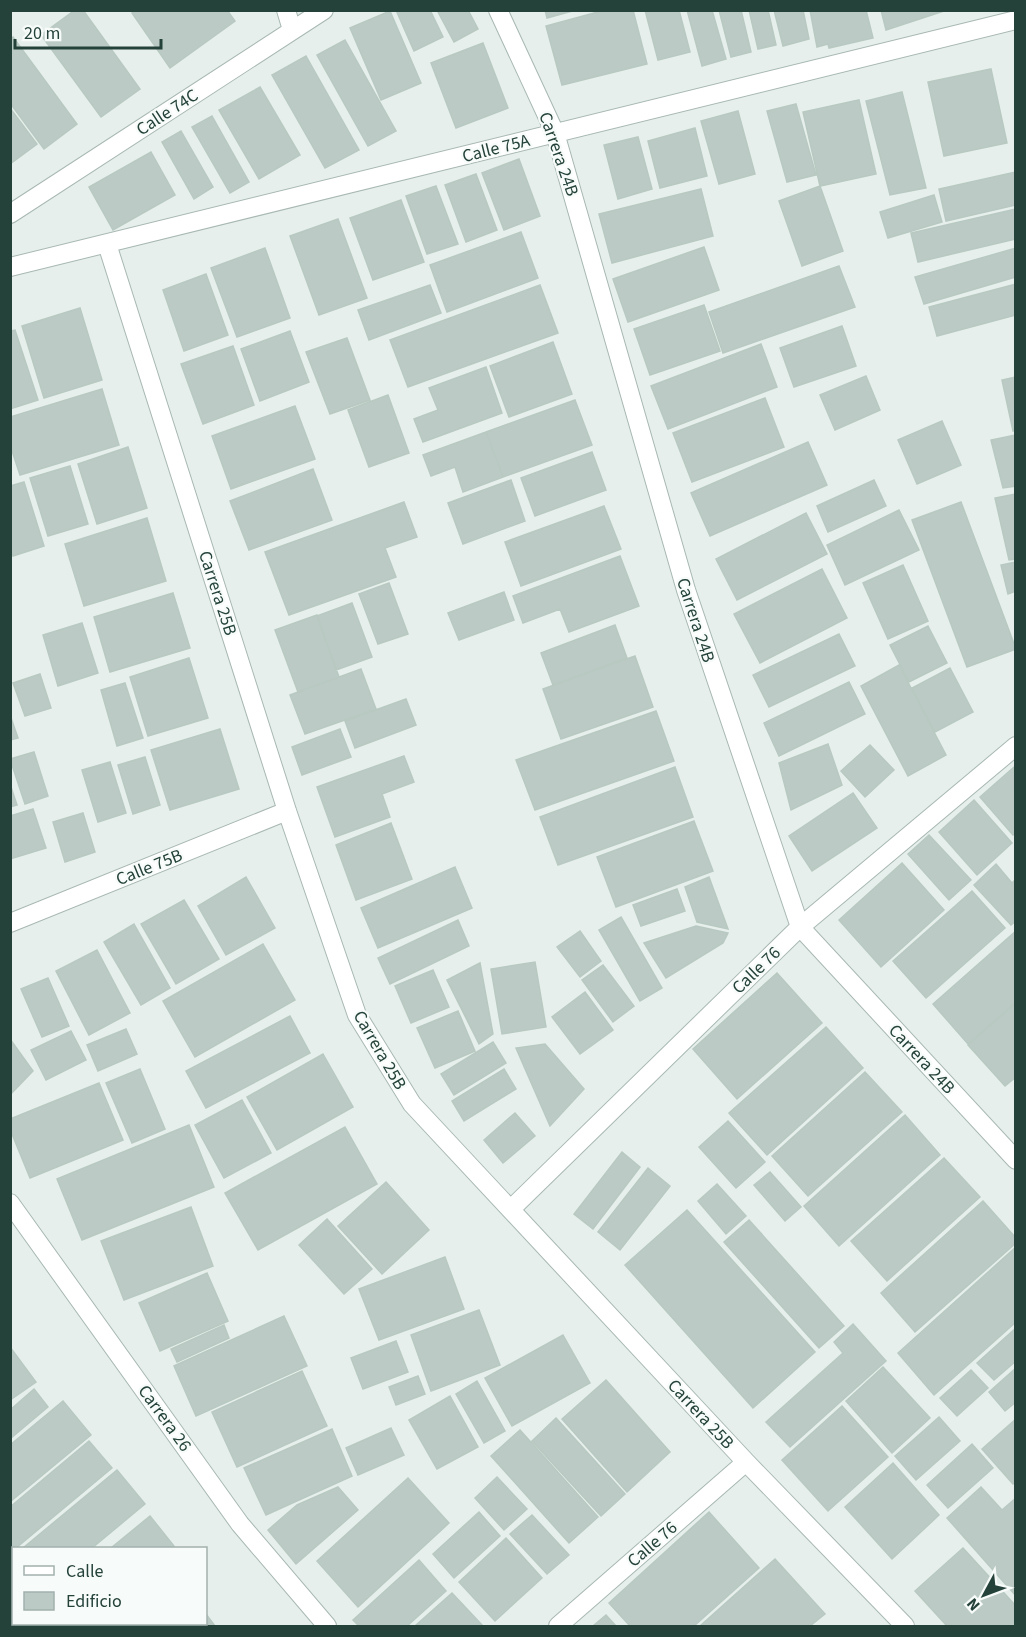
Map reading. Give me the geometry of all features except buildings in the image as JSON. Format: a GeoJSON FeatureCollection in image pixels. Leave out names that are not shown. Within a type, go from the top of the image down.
{"type":"FeatureCollection","features":[{"type":"Feature","properties":{"kind":"street"},"geometry":{"type":"LineString","coordinates":[[286,10],[292,30]]}},
{"type":"Feature","properties":{"kind":"street","name":"Calle 74C"},"geometry":{"type":"LineString","coordinates":[[10,214],[324,10]]}},
{"type":"Feature","properties":{"kind":"street","name":"Carrera 24B"},"geometry":{"type":"LineString","coordinates":[[498,10],[555,133],[686,590],[800,927],[1016,1160]]}},
{"type":"Feature","properties":{"kind":"street","name":"Calle 75A"},"geometry":{"type":"LineString","coordinates":[[10,267],[1016,20]]}},
{"type":"Feature","properties":{"kind":"street","name":"Carrera 25B"},"geometry":{"type":"LineString","coordinates":[[106,244],[288,811],[357,1015],[412,1104],[746,1462],[905,1626]]}},
{"type":"Feature","properties":{"kind":"street","name":"Calle 76"},"geometry":{"type":"LineString","coordinates":[[511,1209],[800,927],[1016,746]]}},
{"type":"Feature","properties":{"kind":"street","name":"Calle 75B"},"geometry":{"type":"LineString","coordinates":[[10,923],[288,811]]}},
{"type":"Feature","properties":{"kind":"street","name":"Carrera 26"},"geometry":{"type":"LineString","coordinates":[[10,1203],[240,1524],[327,1626]]}},
{"type":"Feature","properties":{"kind":"street","name":"Calle 76"},"geometry":{"type":"LineString","coordinates":[[558,1626],[746,1462]]}}]}
